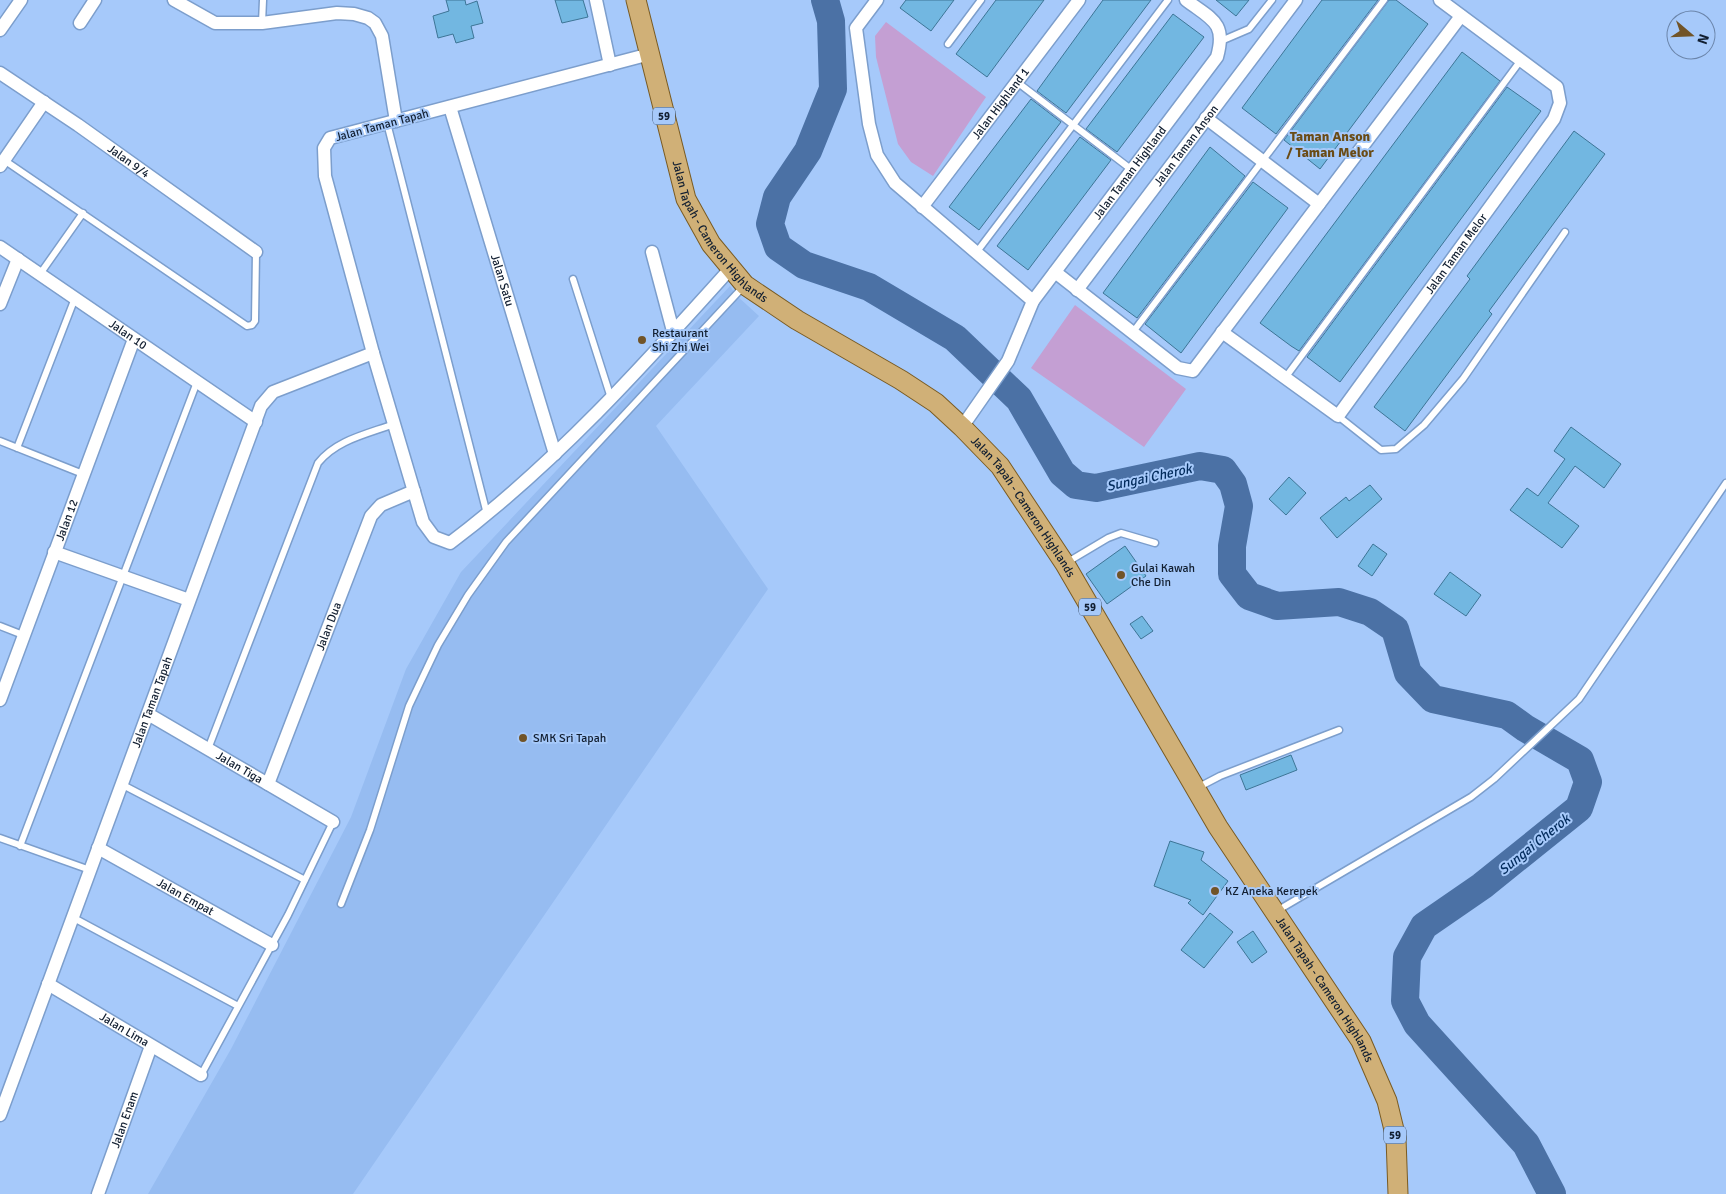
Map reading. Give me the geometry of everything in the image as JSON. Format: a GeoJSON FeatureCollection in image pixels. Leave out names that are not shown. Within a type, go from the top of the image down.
{"type":"FeatureCollection","features":[{"type":"Feature","properties":{"kind":"main road","name":"Jalan Tapah - Cameron Highlands"},"geometry":{"type":"LineString","coordinates":[[636,0],[686,199],[711,244],[745,285],[797,320],[936,403],[1000,466],[1065,564],[1196,789],[1274,913],[1361,1041],[1387,1101],[1396,1138],[1398,1194]]}},
{"type":"Feature","properties":{"kind":"street"},"geometry":{"type":"LineString","coordinates":[[0,30],[20,0]]}},
{"type":"Feature","properties":{"kind":"street"},"geometry":{"type":"LineString","coordinates":[[80,23],[95,0]]}},
{"type":"Feature","properties":{"kind":"street"},"geometry":{"type":"LineString","coordinates":[[174,0],[215,23],[262,23],[337,12],[368,18],[375,23],[382,36],[391,122]]}},
{"type":"Feature","properties":{"kind":"street"},"geometry":{"type":"LineString","coordinates":[[596,0],[610,65]]}},
{"type":"Feature","properties":{"kind":"street"},"geometry":{"type":"LineString","coordinates":[[877,0],[856,28],[869,124],[877,155],[896,183],[1033,300]]}},
{"type":"Feature","properties":{"kind":"street","name":"Jalan Highland 1"},"geometry":{"type":"LineString","coordinates":[[922,207],[1079,0]]}},
{"type":"Feature","properties":{"kind":"street"},"geometry":{"type":"LineString","coordinates":[[1186,0],[1217,24],[1221,41]]}},
{"type":"Feature","properties":{"kind":"street","name":"Jalan Taman Anson"},"geometry":{"type":"LineString","coordinates":[[1077,290],[1296,0]]}},
{"type":"Feature","properties":{"kind":"street"},"geometry":{"type":"LineString","coordinates":[[1440,0],[1521,60]]}},
{"type":"Feature","properties":{"kind":"street"},"geometry":{"type":"LineString","coordinates":[[1055,272],[1178,368],[1193,371],[1462,16]]}},
{"type":"Feature","properties":{"kind":"street","name":"Jalan Taman Highland"},"geometry":{"type":"LineString","coordinates":[[962,427],[1008,361],[1033,300],[1216,57],[1221,41]]}},
{"type":"Feature","properties":{"kind":"street","name":"Jalan Taman Tapah"},"geometry":{"type":"LineString","coordinates":[[487,515],[450,543],[434,538],[423,522],[373,354],[325,176],[324,148],[330,138],[650,54]]}},
{"type":"Feature","properties":{"kind":"street","name":"Jalan Taman Melor"},"geometry":{"type":"LineString","coordinates":[[1338,416],[1554,119],[1560,103],[1557,87],[1521,60]]}},
{"type":"Feature","properties":{"kind":"street","name":"Jalan 9/4"},"geometry":{"type":"LineString","coordinates":[[0,73],[256,252]]}},
{"type":"Feature","properties":{"kind":"street"},"geometry":{"type":"LineString","coordinates":[[2,163],[44,102]]}},
{"type":"Feature","properties":{"kind":"street","name":"Jalan Satu"},"geometry":{"type":"LineString","coordinates":[[450,107],[555,454]]}},
{"type":"Feature","properties":{"kind":"street"},"geometry":{"type":"LineString","coordinates":[[1206,118],[1319,204]]}},
{"type":"Feature","properties":{"kind":"street","name":"Jalan 10"},"geometry":{"type":"LineString","coordinates":[[0,247],[256,422]]}},
{"type":"Feature","properties":{"kind":"street"},"geometry":{"type":"LineString","coordinates":[[652,252],[674,331]]}},
{"type":"Feature","properties":{"kind":"street"},"geometry":{"type":"LineString","coordinates":[[0,304],[18,259]]}},
{"type":"Feature","properties":{"kind":"street"},"geometry":{"type":"LineString","coordinates":[[487,515],[555,454],[611,398],[730,268]]}},
{"type":"Feature","properties":{"kind":"street"},"geometry":{"type":"LineString","coordinates":[[1222,332],[1338,416]]}},
{"type":"Feature","properties":{"kind":"street","name":"Jalan 12"},"geometry":{"type":"LineString","coordinates":[[0,700],[134,339]]}},
{"type":"Feature","properties":{"kind":"street","name":"Jalan Taman Tapah"},"geometry":{"type":"LineString","coordinates":[[0,1115],[3,1100],[48,984],[262,406],[273,392],[373,354]]}},
{"type":"Feature","properties":{"kind":"street","name":"Jalan Dua"},"geometry":{"type":"LineString","coordinates":[[268,784],[371,516],[381,505],[414,491]]}},
{"type":"Feature","properties":{"kind":"street"},"geometry":{"type":"LineString","coordinates":[[54,552],[189,600]]}},
{"type":"Feature","properties":{"kind":"street","name":"Jalan Tiga"},"geometry":{"type":"LineString","coordinates":[[148,714],[332,822]]}},
{"type":"Feature","properties":{"kind":"street","name":"Jalan Empat"},"geometry":{"type":"LineString","coordinates":[[98,848],[272,946]]}},
{"type":"Feature","properties":{"kind":"street","name":"Jalan Lima"},"geometry":{"type":"LineString","coordinates":[[48,984],[200,1075]]}},
{"type":"Feature","properties":{"kind":"street","name":"Jalan Enam"},"geometry":{"type":"LineString","coordinates":[[98,1194],[151,1046]]}},
{"type":"Feature","properties":{"kind":"lane"},"geometry":{"type":"LineString","coordinates":[[262,23],[263,0]]}},
{"type":"Feature","properties":{"kind":"lane"},"geometry":{"type":"LineString","coordinates":[[948,44],[981,0]]}},
{"type":"Feature","properties":{"kind":"lane"},"geometry":{"type":"LineString","coordinates":[[976,253],[1168,0]]}},
{"type":"Feature","properties":{"kind":"lane"},"geometry":{"type":"LineString","coordinates":[[1221,41],[1249,29],[1272,0]]}},
{"type":"Feature","properties":{"kind":"lane"},"geometry":{"type":"LineString","coordinates":[[1133,332],[1384,0]]}},
{"type":"Feature","properties":{"kind":"lane"},"geometry":{"type":"LineString","coordinates":[[1285,378],[1521,60]]}},
{"type":"Feature","properties":{"kind":"lane"},"geometry":{"type":"LineString","coordinates":[[1017,82],[1132,170]]}},
{"type":"Feature","properties":{"kind":"lane"},"geometry":{"type":"LineString","coordinates":[[391,122],[487,515]]}},
{"type":"Feature","properties":{"kind":"lane"},"geometry":{"type":"LineString","coordinates":[[2,163],[83,213],[247,326],[252,325],[256,321],[256,252]]}},
{"type":"Feature","properties":{"kind":"lane"},"geometry":{"type":"LineString","coordinates":[[40,274],[83,213]]}},
{"type":"Feature","properties":{"kind":"lane"},"geometry":{"type":"LineString","coordinates":[[1338,416],[1381,450],[1396,449],[1424,424],[1463,379],[1566,232]]}},
{"type":"Feature","properties":{"kind":"lane"},"geometry":{"type":"LineString","coordinates":[[573,279],[611,398]]}},
{"type":"Feature","properties":{"kind":"lane"},"geometry":{"type":"LineString","coordinates":[[341,904],[370,830],[409,706],[438,645],[468,594],[506,542],[745,285]]}},
{"type":"Feature","properties":{"kind":"lane"},"geometry":{"type":"LineString","coordinates":[[17,448],[75,298]]}},
{"type":"Feature","properties":{"kind":"lane"},"geometry":{"type":"LineString","coordinates":[[20,846],[197,382]]}},
{"type":"Feature","properties":{"kind":"lane"},"geometry":{"type":"LineString","coordinates":[[208,749],[318,463],[327,452],[340,444],[394,424]]}},
{"type":"Feature","properties":{"kind":"lane"},"geometry":{"type":"LineString","coordinates":[[0,441],[84,474]]}},
{"type":"Feature","properties":{"kind":"lane"},"geometry":{"type":"LineString","coordinates":[[1274,913],[1471,796],[1494,779],[1579,699],[1726,483]]}},
{"type":"Feature","properties":{"kind":"lane"},"geometry":{"type":"LineString","coordinates":[[1065,564],[1108,538],[1121,533],[1155,543]]}},
{"type":"Feature","properties":{"kind":"lane"},"geometry":{"type":"LineString","coordinates":[[0,626],[23,635]]}},
{"type":"Feature","properties":{"kind":"lane"},"geometry":{"type":"LineString","coordinates":[[1196,789],[1220,776],[1339,730]]}},
{"type":"Feature","properties":{"kind":"lane"},"geometry":{"type":"LineString","coordinates":[[122,784],[305,880]]}},
{"type":"Feature","properties":{"kind":"lane"},"geometry":{"type":"LineString","coordinates":[[200,1075],[272,946],[332,822]]}},
{"type":"Feature","properties":{"kind":"lane"},"geometry":{"type":"LineString","coordinates":[[0,838],[90,870]]}},
{"type":"Feature","properties":{"kind":"lane"},"geometry":{"type":"LineString","coordinates":[[72,917],[238,1006]]}},
{"type":"Feature","properties":{"kind":"shaded area"},"geometry":{"type":"Polygon","coordinates":[[[886,22],[986,97],[933,176],[911,162],[898,144],[876,57],[875,36],[886,22]]]}},
{"type":"Feature","properties":{"kind":"shaded area","name":"SMK Sri Tapah"},"geometry":{"type":"Polygon","coordinates":[[[730,286],[736,295],[759,316],[656,426],[768,589],[353,1194],[148,1194],[231,1049],[351,817],[406,669],[461,572],[730,286]]]}},
{"type":"Feature","properties":{"kind":"shaded area"},"geometry":{"type":"Polygon","coordinates":[[[1075,305],[1186,389],[1144,447],[1031,368],[1075,305]]]}},
{"type":"Feature","properties":{"kind":"building"},"geometry":{"type":"Polygon","coordinates":[[[446,0],[465,0],[466,5],[477,1],[483,23],[471,26],[474,38],[456,43],[453,34],[438,38],[433,16],[449,11],[446,0]]]}},
{"type":"Feature","properties":{"kind":"building"},"geometry":{"type":"Polygon","coordinates":[[[555,0],[583,0],[588,17],[562,23],[555,0]]]}},
{"type":"Feature","properties":{"kind":"building"},"geometry":{"type":"Polygon","coordinates":[[[906,0],[954,0],[931,31],[900,8],[906,0]]]}},
{"type":"Feature","properties":{"kind":"building"},"geometry":{"type":"Polygon","coordinates":[[[996,0],[1044,0],[987,77],[956,54],[996,0]]]}},
{"type":"Feature","properties":{"kind":"building"},"geometry":{"type":"Polygon","coordinates":[[[1103,0],[1151,0],[1066,113],[1037,91],[1103,0]]]}},
{"type":"Feature","properties":{"kind":"building"},"geometry":{"type":"Polygon","coordinates":[[[1216,0],[1249,0],[1236,16],[1216,0]]]}},
{"type":"Feature","properties":{"kind":"building"},"geometry":{"type":"Polygon","coordinates":[[[1322,0],[1378,0],[1276,134],[1242,108],[1322,0]]]}},
{"type":"Feature","properties":{"kind":"building"},"geometry":{"type":"Polygon","coordinates":[[[1389,0],[1396,0],[1428,24],[1320,169],[1284,140],[1389,0]]]}},
{"type":"Feature","properties":{"kind":"building"},"geometry":{"type":"Polygon","coordinates":[[[1173,14],[1204,37],[1117,152],[1086,129],[1173,14]]]}},
{"type":"Feature","properties":{"kind":"building"},"geometry":{"type":"Polygon","coordinates":[[[1462,52],[1500,81],[1299,351],[1260,323],[1462,52]]]}},
{"type":"Feature","properties":{"kind":"building"},"geometry":{"type":"Polygon","coordinates":[[[1507,87],[1541,111],[1340,382],[1307,357],[1507,87]]]}},
{"type":"Feature","properties":{"kind":"building"},"geometry":{"type":"Polygon","coordinates":[[[1031,99],[1061,122],[979,230],[949,207],[1031,99]]]}},
{"type":"Feature","properties":{"kind":"building"},"geometry":{"type":"Polygon","coordinates":[[[1574,131],[1605,154],[1489,311],[1492,314],[1405,431],[1374,407],[1470,279],[1467,276],[1574,131]]]}},
{"type":"Feature","properties":{"kind":"building"},"geometry":{"type":"Polygon","coordinates":[[[1080,137],[1111,160],[1028,270],[997,246],[1080,137]]]}},
{"type":"Feature","properties":{"kind":"building"},"geometry":{"type":"Polygon","coordinates":[[[1210,147],[1245,176],[1137,318],[1103,293],[1210,147]]]}},
{"type":"Feature","properties":{"kind":"building"},"geometry":{"type":"Polygon","coordinates":[[[1253,182],[1288,208],[1181,353],[1145,324],[1253,182]]]}},
{"type":"Feature","properties":{"kind":"building"},"geometry":{"type":"Polygon","coordinates":[[[1571,427],[1621,464],[1604,488],[1575,466],[1548,503],[1579,526],[1562,548],[1510,510],[1527,488],[1538,496],[1565,459],[1554,451],[1571,427]]]}},
{"type":"Feature","properties":{"kind":"building"},"geometry":{"type":"Polygon","coordinates":[[[1289,477],[1306,493],[1286,515],[1269,499],[1289,477]]]}},
{"type":"Feature","properties":{"kind":"building"},"geometry":{"type":"Polygon","coordinates":[[[1370,485],[1382,499],[1337,538],[1320,518],[1346,497],[1349,501],[1370,485]]]}},
{"type":"Feature","properties":{"kind":"building"},"geometry":{"type":"Polygon","coordinates":[[[1373,544],[1387,554],[1372,576],[1358,566],[1373,544]]]}},
{"type":"Feature","properties":{"kind":"building"},"geometry":{"type":"Polygon","coordinates":[[[1125,546],[1146,576],[1107,604],[1086,574],[1125,546]]]}},
{"type":"Feature","properties":{"kind":"building"},"geometry":{"type":"Polygon","coordinates":[[[1450,572],[1481,595],[1466,616],[1434,594],[1450,572]]]}},
{"type":"Feature","properties":{"kind":"building"},"geometry":{"type":"Polygon","coordinates":[[[1142,616],[1153,631],[1141,639],[1130,624],[1142,616]]]}},
{"type":"Feature","properties":{"kind":"building"},"geometry":{"type":"Polygon","coordinates":[[[1291,755],[1297,770],[1246,790],[1240,775],[1291,755]]]}},
{"type":"Feature","properties":{"kind":"building"},"geometry":{"type":"Polygon","coordinates":[[[1170,841],[1204,852],[1201,860],[1228,881],[1203,915],[1188,903],[1191,900],[1154,886],[1170,841]]]}},
{"type":"Feature","properties":{"kind":"building"},"geometry":{"type":"Polygon","coordinates":[[[1210,913],[1233,932],[1204,968],[1181,950],[1210,913]]]}},
{"type":"Feature","properties":{"kind":"building"},"geometry":{"type":"Polygon","coordinates":[[[1253,931],[1267,952],[1252,963],[1237,942],[1253,931]]]}},
{"type":"Feature","properties":{"kind":"waterway","name":"Sungai Cherok"},"geometry":{"type":"LineString","coordinates":[[825,0],[831,21],[833,89],[808,151],[777,197],[770,224],[778,247],[804,265],[869,287],[955,338],[1019,399],[1062,473],[1076,485],[1096,488],[1200,466],[1223,470],[1233,484],[1239,506],[1232,546],[1232,574],[1249,596],[1277,606],[1339,602],[1370,612],[1395,629],[1408,673],[1433,699],[1507,715],[1525,728],[1580,760],[1588,782],[1579,808],[1482,886],[1424,926],[1407,957],[1405,1001],[1417,1024],[1526,1144],[1552,1194]]}},
{"type":"Feature","properties":{"kind":"place","name":"Restaurant Shi Zhi Wei"},"geometry":{"type":"Point","coordinates":[642,340]}},
{"type":"Feature","properties":{"kind":"place","name":"Gulai Kawah Che Din"},"geometry":{"type":"Point","coordinates":[1121,575]}},
{"type":"Feature","properties":{"kind":"place","name":"SMK Sri Tapah"},"geometry":{"type":"Point","coordinates":[523,738]}},
{"type":"Feature","properties":{"kind":"place","name":"KZ Aneka Kerepek"},"geometry":{"type":"Point","coordinates":[1215,891]}},
{"type":"Feature","properties":{"kind":"district","name":"Taman Anson / Taman Melor"},"geometry":{"type":"Point","coordinates":[1330,144]}}]}
